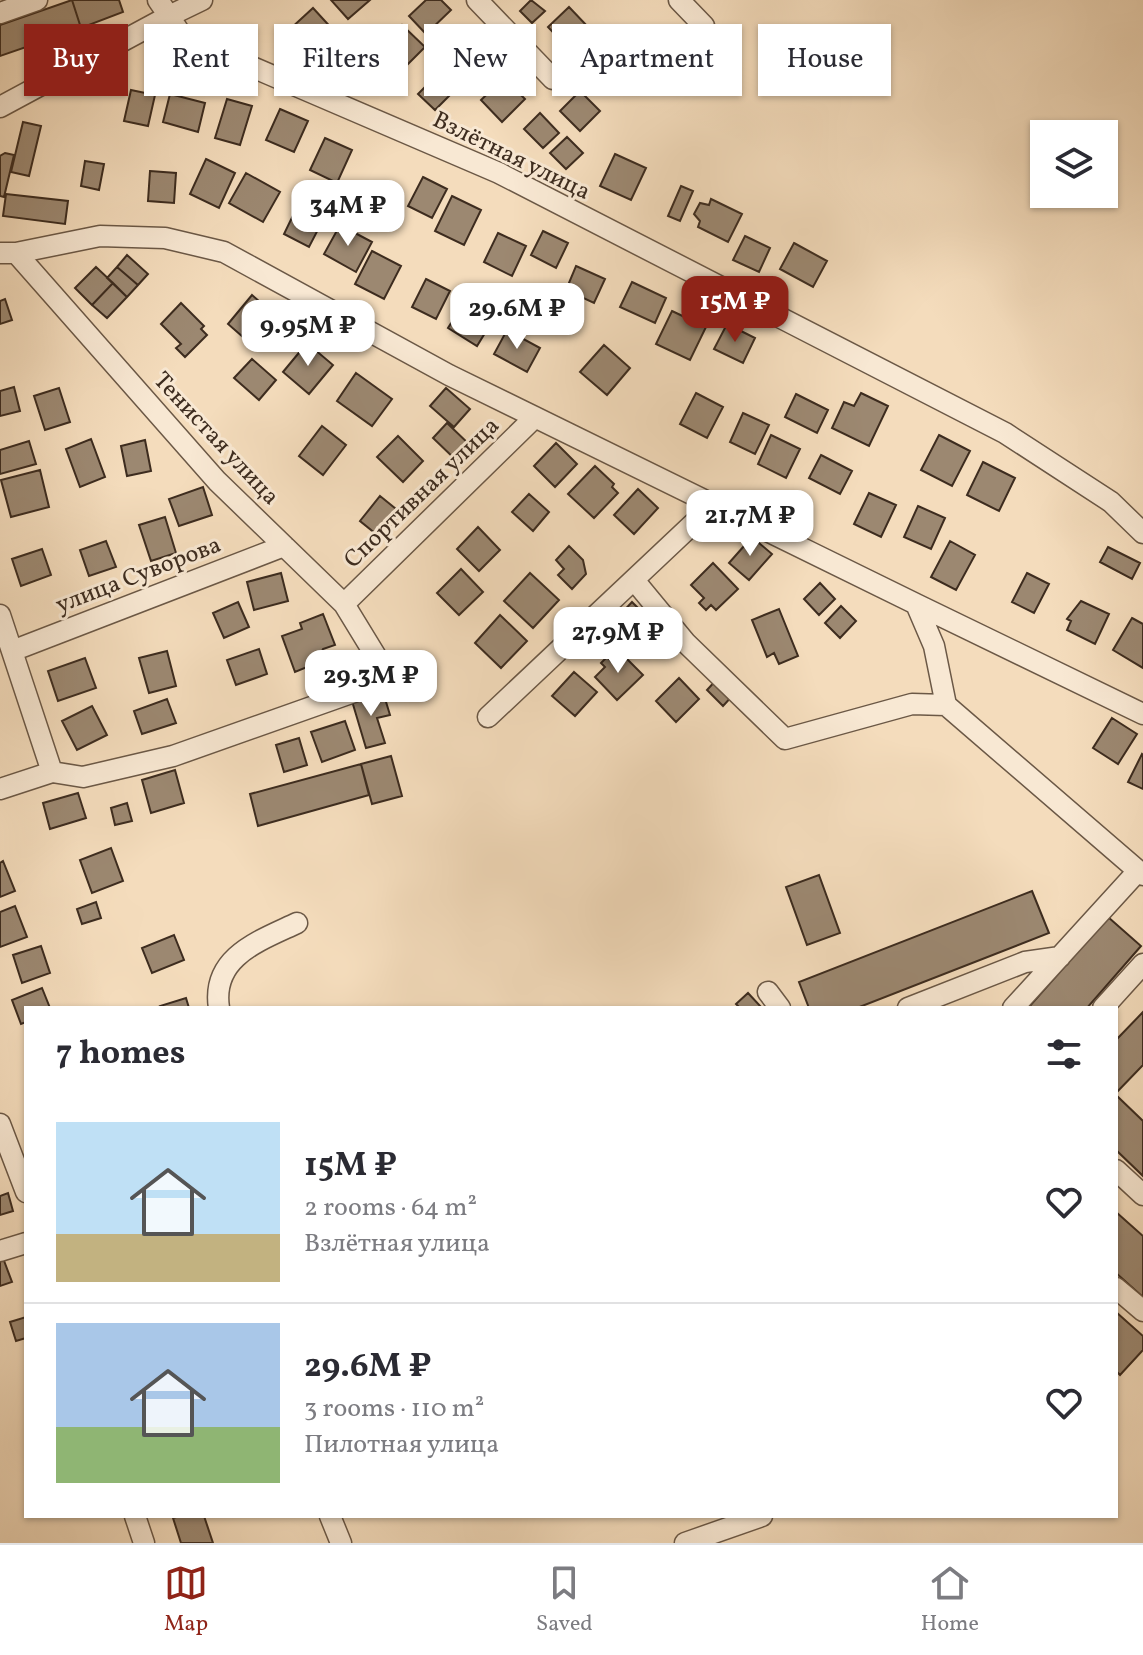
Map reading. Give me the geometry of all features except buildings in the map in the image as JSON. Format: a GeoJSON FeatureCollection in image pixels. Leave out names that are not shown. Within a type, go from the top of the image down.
{"type":"FeatureCollection","features":[{"type":"Feature","properties":{"kind":"street"},"geometry":{"type":"LineString","coordinates":[[0,13],[37,0]]}},
{"type":"Feature","properties":{"kind":"street"},"geometry":{"type":"LineString","coordinates":[[0,107],[164,8],[202,0]]}},
{"type":"Feature","properties":{"kind":"street"},"geometry":{"type":"LineString","coordinates":[[477,0],[552,78]]}},
{"type":"Feature","properties":{"kind":"street"},"geometry":{"type":"LineString","coordinates":[[679,0],[702,24]]}},
{"type":"Feature","properties":{"kind":"street","name":"Взлётная улица"},"geometry":{"type":"LineString","coordinates":[[164,8],[180,33],[201,45],[499,173],[1005,433],[1111,502],[1143,533]]}},
{"type":"Feature","properties":{"kind":"street"},"geometry":{"type":"LineString","coordinates":[[8,253],[100,236],[165,238],[224,252],[449,375],[1143,714]]}},
{"type":"Feature","properties":{"kind":"street","name":"Тенистая улица"},"geometry":{"type":"LineString","coordinates":[[8,253],[217,481],[344,604],[377,658],[372,672],[354,692],[189,751],[83,777],[52,772]]}},
{"type":"Feature","properties":{"kind":"street","name":"Спортивная улица"},"geometry":{"type":"LineString","coordinates":[[344,604],[535,417]]}},
{"type":"Feature","properties":{"kind":"street"},"geometry":{"type":"LineString","coordinates":[[488,717],[713,505]]}},
{"type":"Feature","properties":{"kind":"street","name":"улица Суворова"},"geometry":{"type":"LineString","coordinates":[[12,651],[284,546]]}},
{"type":"Feature","properties":{"kind":"street"},"geometry":{"type":"LineString","coordinates":[[634,580],[686,643],[785,739],[912,704],[946,705]]}},
{"type":"Feature","properties":{"kind":"street"},"geometry":{"type":"LineString","coordinates":[[916,604],[934,646],[946,705],[1141,873],[1015,1006]]}},
{"type":"Feature","properties":{"kind":"street"},"geometry":{"type":"LineString","coordinates":[[0,615],[52,772],[0,789]]}},
{"type":"Feature","properties":{"kind":"street"},"geometry":{"type":"LineString","coordinates":[[219,1006],[217,995],[221,975],[233,958],[248,946],[297,923]]}},
{"type":"Feature","properties":{"kind":"street"},"geometry":{"type":"LineString","coordinates":[[913,1006],[1025,962],[1060,957]]}},
{"type":"Feature","properties":{"kind":"street"},"geometry":{"type":"LineString","coordinates":[[1105,1006],[1143,964]]}},
{"type":"Feature","properties":{"kind":"street"},"geometry":{"type":"LineString","coordinates":[[0,1124],[24,1187]]}},
{"type":"Feature","properties":{"kind":"street"},"geometry":{"type":"LineString","coordinates":[[1118,1172],[1143,1195]]}},
{"type":"Feature","properties":{"kind":"street"},"geometry":{"type":"LineString","coordinates":[[0,1251],[24,1244]]}},
{"type":"Feature","properties":{"kind":"street"},"geometry":{"type":"LineString","coordinates":[[1118,1290],[1143,1311]]}},
{"type":"Feature","properties":{"kind":"street"},"geometry":{"type":"LineString","coordinates":[[136,1518],[144,1543]]}},
{"type":"Feature","properties":{"kind":"street"},"geometry":{"type":"LineString","coordinates":[[331,1518],[341,1543]]}},
{"type":"Feature","properties":{"kind":"street"},"geometry":{"type":"LineString","coordinates":[[685,1543],[756,1518]]}}]}
